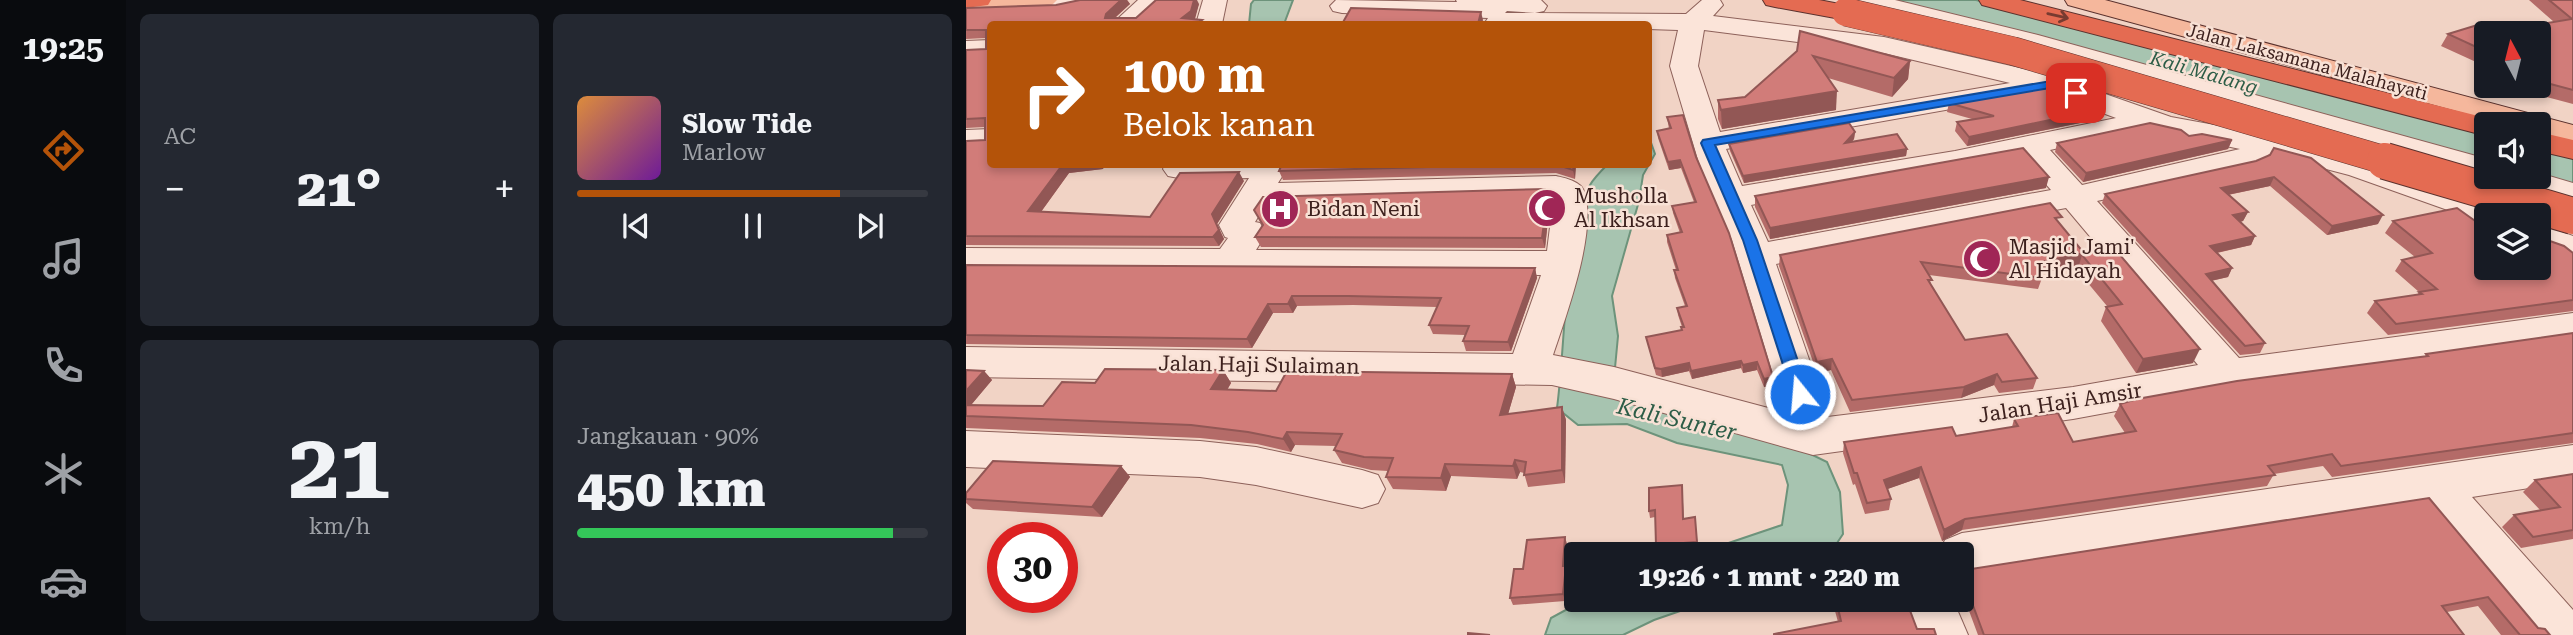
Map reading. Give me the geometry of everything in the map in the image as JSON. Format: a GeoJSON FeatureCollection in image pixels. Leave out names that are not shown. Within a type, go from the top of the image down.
{"type":"FeatureCollection","features":[{"type":"Feature","properties":{"kind":"highway"},"geometry":{"type":"LineString","coordinates":[[966,1],[979,0]]}},
{"type":"Feature","properties":{"kind":"highway"},"geometry":{"type":"LineString","coordinates":[[1775,0],[1846,12],[2013,51],[2573,216]]}},
{"type":"Feature","properties":{"kind":"highway"},"geometry":{"type":"LineString","coordinates":[[1991,0],[2474,124]]}},
{"type":"Feature","properties":{"kind":"highway"},"geometry":{"type":"LineString","coordinates":[[2551,144],[2573,150]]}},
{"type":"Feature","properties":{"kind":"main road","name":"Jalan Laksamana Malahayati"},"geometry":{"type":"LineString","coordinates":[[2077,0],[2490,112]]}},
{"type":"Feature","properties":{"kind":"main road"},"geometry":{"type":"LineString","coordinates":[[966,6],[1043,1]]}},
{"type":"Feature","properties":{"kind":"main road","name":"Jalan Laksamana Malahayati"},"geometry":{"type":"LineString","coordinates":[[2551,128],[2573,134]]}},
{"type":"Feature","properties":{"kind":"street"},"geometry":{"type":"LineString","coordinates":[[1043,1],[1083,0]]}},
{"type":"Feature","properties":{"kind":"street"},"geometry":{"type":"LineString","coordinates":[[1128,21],[1153,0]]}},
{"type":"Feature","properties":{"kind":"street"},"geometry":{"type":"LineString","coordinates":[[1210,21],[1215,0]]}},
{"type":"Feature","properties":{"kind":"street"},"geometry":{"type":"LineString","coordinates":[[1468,0],[1508,15]]}},
{"type":"Feature","properties":{"kind":"street"},"geometry":{"type":"LineString","coordinates":[[1852,0],[1893,7],[2074,54],[2474,165]]}},
{"type":"Feature","properties":{"kind":"street"},"geometry":{"type":"LineString","coordinates":[[1342,6],[1508,15],[1704,12],[1851,39],[2051,84],[2148,120],[2258,142],[2360,168],[2474,208]]}},
{"type":"Feature","properties":{"kind":"street"},"geometry":{"type":"LineString","coordinates":[[1704,12],[1682,56],[1708,143],[1755,256],[1800,394],[1784,431]]}},
{"type":"Feature","properties":{"kind":"street"},"geometry":{"type":"LineString","coordinates":[[966,49],[987,48]]}},
{"type":"Feature","properties":{"kind":"street"},"geometry":{"type":"LineString","coordinates":[[1733,198],[1936,134],[2051,84],[2065,70],[2074,54]]}},
{"type":"Feature","properties":{"kind":"street"},"geometry":{"type":"LineString","coordinates":[[1708,143],[1936,134],[2029,145],[2148,120]]}},
{"type":"Feature","properties":{"kind":"street"},"geometry":{"type":"LineString","coordinates":[[966,139],[987,138]]}},
{"type":"Feature","properties":{"kind":"street"},"geometry":{"type":"LineString","coordinates":[[2360,168],[2386,141]]}},
{"type":"Feature","properties":{"kind":"street"},"geometry":{"type":"LineString","coordinates":[[1755,256],[2076,196],[2240,160],[2254,155],[2258,142]]}},
{"type":"Feature","properties":{"kind":"street"},"geometry":{"type":"LineString","coordinates":[[2029,145],[2230,375]]}},
{"type":"Feature","properties":{"kind":"street"},"geometry":{"type":"LineString","coordinates":[[1180,168],[1267,175],[1556,186],[1567,191],[1569,198],[1562,264],[1540,370]]}},
{"type":"Feature","properties":{"kind":"street"},"geometry":{"type":"LineString","coordinates":[[1230,261],[1248,234],[1248,231],[1237,229],[1236,225],[1267,175]]}},
{"type":"Feature","properties":{"kind":"street"},"geometry":{"type":"LineString","coordinates":[[2551,187],[2573,193]]}},
{"type":"Feature","properties":{"kind":"street"},"geometry":{"type":"LineString","coordinates":[[2551,240],[2573,250]]}},
{"type":"Feature","properties":{"kind":"street"},"geometry":{"type":"LineString","coordinates":[[966,260],[1562,264]]}},
{"type":"Feature","properties":{"kind":"street","name":"Jalan Haji Amsir"},"geometry":{"type":"LineString","coordinates":[[1540,370],[1614,383],[1812,437],[2073,403],[2230,375],[2573,327]]}},
{"type":"Feature","properties":{"kind":"street","name":"Jalan Haji Sulaiman"},"geometry":{"type":"LineString","coordinates":[[966,362],[1540,370]]}},
{"type":"Feature","properties":{"kind":"street"},"geometry":{"type":"LineString","coordinates":[[966,449],[1200,460],[1256,467],[1362,489]]}},
{"type":"Feature","properties":{"kind":"street"},"geometry":{"type":"LineString","coordinates":[[1974,553],[2573,463]]}},
{"type":"Feature","properties":{"kind":"street"},"geometry":{"type":"LineString","coordinates":[[2433,486],[2561,635]]}},
{"type":"Feature","properties":{"kind":"street"},"geometry":{"type":"LineString","coordinates":[[1933,612],[1942,635]]}},
{"type":"Feature","properties":{"kind":"water"},"geometry":{"type":"Polygon","coordinates":[[[1254,0],[1293,0],[1285,21],[1249,21],[1254,0]]]}},
{"type":"Feature","properties":{"kind":"water","name":"Kali Malang"},"geometry":{"type":"Polygon","coordinates":[[[1876,0],[1976,0],[2131,39],[2474,131],[2474,159],[1876,0]]]}},
{"type":"Feature","properties":{"kind":"water"},"geometry":{"type":"Polygon","coordinates":[[[2551,152],[2573,158],[2573,185],[2551,179],[2551,152]]]}},
{"type":"Feature","properties":{"kind":"water","name":"Kali Sunter"},"geometry":{"type":"Polygon","coordinates":[[[1604,168],[1647,168],[1612,296],[1618,336],[1613,389],[1790,444],[1827,462],[1840,492],[1843,534],[1838,542],[1732,542],[1782,525],[1788,485],[1782,465],[1677,443],[1627,424],[1578,425],[1557,408],[1570,265],[1581,210],[1590,185],[1604,168]]]}},
{"type":"Feature","properties":{"kind":"water"},"geometry":{"type":"Polygon","coordinates":[[[1564,611],[1677,612],[1623,635],[1545,635],[1551,618],[1564,611]]]}},
{"type":"Feature","properties":{"kind":"building"},"geometry":{"type":"Polygon","coordinates":[[[1080,0],[1121,0],[1105,18],[1136,18],[1156,0],[1194,0],[1191,11],[1182,18],[1202,20],[987,21],[987,168],[1060,168],[1028,211],[1150,217],[1180,173],[1239,172],[1212,214],[1219,230],[1213,237],[966,236],[966,141],[985,140],[985,118],[966,119],[966,50],[986,49],[986,30],[966,30],[966,8],[1056,5],[1080,0]]]}},
{"type":"Feature","properties":{"kind":"building"},"geometry":{"type":"Polygon","coordinates":[[[2549,0],[2573,0],[2573,90],[2552,84],[2552,22],[2572,19],[2549,0]]]}},
{"type":"Feature","properties":{"kind":"building"},"geometry":{"type":"Polygon","coordinates":[[[1351,8],[1481,12],[1479,21],[1344,21],[1351,8]]]}},
{"type":"Feature","properties":{"kind":"building"},"geometry":{"type":"Polygon","coordinates":[[[2474,26],[2474,46],[2448,34],[2474,26]]]}},
{"type":"Feature","properties":{"kind":"building"},"geometry":{"type":"Polygon","coordinates":[[[1800,31],[1910,61],[1894,78],[1813,56],[1837,91],[1721,110],[1718,100],[1745,97],[1797,51],[1800,31]]]}},
{"type":"Feature","properties":{"kind":"building"},"geometry":{"type":"Polygon","coordinates":[[[2048,86],[2068,93],[2088,112],[1969,137],[1957,122],[1994,116],[1949,103],[2048,86]]]}},
{"type":"Feature","properties":{"kind":"building"},"geometry":{"type":"Polygon","coordinates":[[[1683,115],[1696,157],[1729,233],[1773,377],[1764,379],[1757,362],[1743,365],[1741,361],[1691,371],[1689,363],[1655,368],[1646,337],[1682,330],[1681,327],[1684,327],[1677,308],[1687,306],[1674,270],[1678,270],[1667,235],[1682,232],[1672,206],[1696,202],[1680,160],[1668,162],[1657,131],[1671,128],[1667,117],[1683,115]]]}},
{"type":"Feature","properties":{"kind":"building"},"geometry":{"type":"Polygon","coordinates":[[[1849,123],[1855,132],[1845,143],[1897,134],[1907,149],[1743,176],[1729,144],[1849,123]]]}},
{"type":"Feature","properties":{"kind":"building"},"geometry":{"type":"Polygon","coordinates":[[[2150,123],[2181,130],[2189,136],[2202,134],[2232,140],[2086,173],[2057,143],[2150,123]]]}},
{"type":"Feature","properties":{"kind":"building"},"geometry":{"type":"Polygon","coordinates":[[[2023,148],[2049,177],[1770,228],[1755,196],[2023,148]]]}},
{"type":"Feature","properties":{"kind":"building"},"geometry":{"type":"Polygon","coordinates":[[[2274,148],[2311,158],[2383,215],[2332,226],[2274,177],[2221,188],[2248,212],[2233,215],[2255,236],[2210,246],[2232,268],[2206,274],[2265,343],[2245,346],[2105,194],[2256,161],[2270,155],[2274,148]]]}},
{"type":"Feature","properties":{"kind":"building"},"geometry":{"type":"Polygon","coordinates":[[[1280,168],[1393,168],[1279,171],[1280,168]]]}},
{"type":"Feature","properties":{"kind":"building"},"geometry":{"type":"Polygon","coordinates":[[[1546,189],[1542,238],[1255,237],[1263,225],[1254,210],[1263,197],[1546,189]]]}},
{"type":"Feature","properties":{"kind":"building"},"geometry":{"type":"Polygon","coordinates":[[[2050,203],[2062,217],[2055,218],[2084,253],[2041,262],[2042,278],[1921,262],[1932,280],[1928,280],[1965,340],[2007,334],[2037,378],[2002,382],[1997,374],[1964,387],[1852,400],[1832,359],[1817,362],[1780,255],[2050,203]]]}},
{"type":"Feature","properties":{"kind":"building"},"geometry":{"type":"Polygon","coordinates":[[[2457,208],[2474,220],[2474,280],[2551,280],[2551,241],[2564,246],[2573,253],[2573,300],[2396,324],[2375,301],[2437,289],[2402,260],[2432,253],[2393,221],[2457,208]]]}},
{"type":"Feature","properties":{"kind":"building"},"geometry":{"type":"Polygon","coordinates":[[[2114,248],[2200,349],[2143,359],[2106,307],[2122,304],[2082,255],[2114,248]]]}},
{"type":"Feature","properties":{"kind":"building"},"geometry":{"type":"Polygon","coordinates":[[[966,265],[1535,268],[1508,342],[1463,341],[1469,326],[1429,325],[1441,298],[1348,296],[1292,296],[1288,304],[1268,304],[1247,339],[966,335],[966,265]]]}},
{"type":"Feature","properties":{"kind":"building"},"geometry":{"type":"Polygon","coordinates":[[[2573,333],[2573,433],[2341,466],[2332,454],[2268,466],[2275,475],[1965,519],[1944,530],[1921,467],[1884,480],[1891,499],[1867,503],[1844,442],[1952,427],[1956,436],[2018,426],[2014,419],[2058,413],[2073,442],[2136,431],[2120,404],[2137,399],[2237,381],[2428,356],[2426,354],[2573,333]]]}},
{"type":"Feature","properties":{"kind":"building"},"geometry":{"type":"Polygon","coordinates":[[[1105,369],[1223,370],[1211,389],[1276,391],[1287,371],[1512,374],[1500,415],[1562,407],[1562,470],[1524,475],[1526,462],[1515,460],[1513,466],[1445,464],[1441,478],[1386,477],[1393,458],[1364,457],[1334,450],[1342,434],[1287,432],[1283,439],[1191,425],[966,416],[966,405],[1043,406],[1062,382],[1095,383],[1105,369]]]}},
{"type":"Feature","properties":{"kind":"building"},"geometry":{"type":"Polygon","coordinates":[[[966,370],[984,371],[966,391],[966,370]]]}},
{"type":"Feature","properties":{"kind":"building"},"geometry":{"type":"Polygon","coordinates":[[[993,461],[1121,466],[1092,507],[966,499],[966,493],[993,461]]]}},
{"type":"Feature","properties":{"kind":"building"},"geometry":{"type":"Polygon","coordinates":[[[2573,474],[2573,530],[2533,537],[2514,515],[2560,507],[2535,480],[2573,474]]]}},
{"type":"Feature","properties":{"kind":"building"},"geometry":{"type":"Polygon","coordinates":[[[1682,485],[1683,519],[1695,517],[1697,542],[1656,542],[1655,510],[1649,511],[1649,488],[1682,485]]]}},
{"type":"Feature","properties":{"kind":"building"},"geometry":{"type":"Polygon","coordinates":[[[2429,498],[2538,628],[2545,629],[2550,635],[2520,635],[2488,597],[2442,606],[2464,635],[1984,635],[1974,608],[1974,569],[2429,498]]]}},
{"type":"Feature","properties":{"kind":"building"},"geometry":{"type":"Polygon","coordinates":[[[1565,537],[1563,594],[1510,598],[1514,569],[1523,569],[1527,540],[1565,537]]]}},
{"type":"Feature","properties":{"kind":"building"},"geometry":{"type":"Polygon","coordinates":[[[1839,612],[1911,612],[1917,629],[1934,629],[1936,635],[1774,635],[1841,621],[1839,612]]]}},
{"type":"Feature","properties":{"kind":"place","name":"Musholla Al Ikhsan"},"geometry":{"type":"Point","coordinates":[1547,208]}},
{"type":"Feature","properties":{"kind":"place","name":"Bidan Neni"},"geometry":{"type":"Point","coordinates":[1280,209]}},
{"type":"Feature","properties":{"kind":"place","name":"Masjid Jami' Al Hidayah"},"geometry":{"type":"Point","coordinates":[1982,259]}},
{"type":"Feature","properties":{"kind":"route"},"geometry":{"type":"LineString","coordinates":[[1800,394],[1750,240],[1708,143],[2051,84],[2076,93]]}}]}
